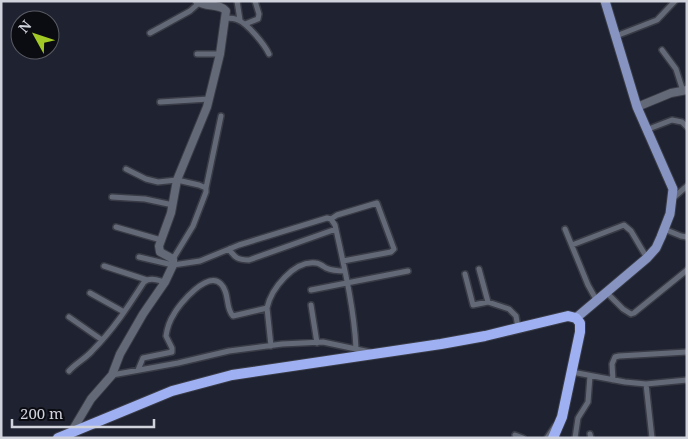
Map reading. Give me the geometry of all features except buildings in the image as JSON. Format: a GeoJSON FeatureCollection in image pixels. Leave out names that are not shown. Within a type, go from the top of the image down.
{"type":"FeatureCollection","features":[{"type":"Feature","properties":{"kind":"highway"},"geometry":{"type":"LineString","coordinates":[[58,438],[172,391],[232,375],[379,354],[484,336],[568,316],[576,318],[580,323],[580,332],[562,417],[553,438]]}},
{"type":"Feature","properties":{"kind":"main road"},"geometry":{"type":"LineString","coordinates":[[576,318],[647,258],[656,248],[670,214],[672,200],[673,189],[637,107],[606,2]]}},
{"type":"Feature","properties":{"kind":"street"},"geometry":{"type":"LineString","coordinates":[[238,1],[242,22],[263,44],[269,54]]}},
{"type":"Feature","properties":{"kind":"street"},"geometry":{"type":"LineString","coordinates":[[226,18],[242,22],[258,19],[259,14],[255,1]]}},
{"type":"Feature","properties":{"kind":"street"},"geometry":{"type":"LineString","coordinates":[[616,36],[657,20],[675,1]]}},
{"type":"Feature","properties":{"kind":"street"},"geometry":{"type":"LineString","coordinates":[[150,32],[190,11],[198,2],[224,8],[226,11],[220,54],[209,99],[177,180],[173,204],[158,250],[173,262]]}},
{"type":"Feature","properties":{"kind":"street"},"geometry":{"type":"LineString","coordinates":[[637,107],[671,93],[685,90],[676,69],[662,50]]}},
{"type":"Feature","properties":{"kind":"street"},"geometry":{"type":"LineString","coordinates":[[197,54],[220,54]]}},
{"type":"Feature","properties":{"kind":"street"},"geometry":{"type":"LineString","coordinates":[[160,102],[209,99]]}},
{"type":"Feature","properties":{"kind":"street"},"geometry":{"type":"LineString","coordinates":[[72,431],[91,399],[112,375],[120,354],[165,282],[173,262],[196,220],[206,192],[221,116]]}},
{"type":"Feature","properties":{"kind":"street"},"geometry":{"type":"LineString","coordinates":[[646,130],[672,120],[682,122],[687,127]]}},
{"type":"Feature","properties":{"kind":"street"},"geometry":{"type":"LineString","coordinates":[[126,169],[146,179],[158,182],[177,180],[206,188]]}},
{"type":"Feature","properties":{"kind":"street"},"geometry":{"type":"LineString","coordinates":[[672,200],[687,186]]}},
{"type":"Feature","properties":{"kind":"street"},"geometry":{"type":"LineString","coordinates":[[112,197],[145,199],[173,204]]}},
{"type":"Feature","properties":{"kind":"street"},"geometry":{"type":"LineString","coordinates":[[138,257],[173,262],[200,261],[228,249],[327,218],[331,219],[337,215],[377,203],[394,249],[391,252],[343,261]]}},
{"type":"Feature","properties":{"kind":"street"},"geometry":{"type":"LineString","coordinates":[[331,219],[336,229],[345,271],[356,348]]}},
{"type":"Feature","properties":{"kind":"street"},"geometry":{"type":"LineString","coordinates":[[572,246],[624,225],[631,231],[647,258]]}},
{"type":"Feature","properties":{"kind":"street"},"geometry":{"type":"LineString","coordinates":[[116,227],[161,240]]}},
{"type":"Feature","properties":{"kind":"street"},"geometry":{"type":"LineString","coordinates":[[228,249],[234,257],[240,260],[249,260],[336,229]]}},
{"type":"Feature","properties":{"kind":"street"},"geometry":{"type":"LineString","coordinates":[[565,229],[588,285],[597,300]]}},
{"type":"Feature","properties":{"kind":"street"},"geometry":{"type":"LineString","coordinates":[[664,229],[687,237]]}},
{"type":"Feature","properties":{"kind":"street"},"geometry":{"type":"LineString","coordinates":[[271,346],[267,308],[282,278],[299,268],[314,263],[336,271],[345,271]]}},
{"type":"Feature","properties":{"kind":"street"},"geometry":{"type":"LineString","coordinates":[[104,266],[147,280],[153,279],[165,282]]}},
{"type":"Feature","properties":{"kind":"street"},"geometry":{"type":"LineString","coordinates":[[479,269],[488,302]]}},
{"type":"Feature","properties":{"kind":"street"},"geometry":{"type":"LineString","coordinates":[[605,292],[623,309],[630,314],[634,313],[687,270]]}},
{"type":"Feature","properties":{"kind":"street"},"geometry":{"type":"LineString","coordinates":[[311,290],[408,271]]}},
{"type":"Feature","properties":{"kind":"street"},"geometry":{"type":"LineString","coordinates":[[465,274],[473,305],[488,302],[513,312],[516,316],[518,328]]}},
{"type":"Feature","properties":{"kind":"street"},"geometry":{"type":"LineString","coordinates":[[69,371],[92,352],[117,324],[147,280]]}},
{"type":"Feature","properties":{"kind":"street"},"geometry":{"type":"LineString","coordinates":[[138,370],[143,358],[172,352],[166,336],[174,314],[190,293],[208,282],[217,281],[225,290],[232,316],[267,308]]}},
{"type":"Feature","properties":{"kind":"street"},"geometry":{"type":"LineString","coordinates":[[90,293],[124,312]]}},
{"type":"Feature","properties":{"kind":"street"},"geometry":{"type":"LineString","coordinates":[[311,305],[317,343]]}},
{"type":"Feature","properties":{"kind":"street"},"geometry":{"type":"LineString","coordinates":[[69,317],[102,340]]}},
{"type":"Feature","properties":{"kind":"street"},"geometry":{"type":"LineString","coordinates":[[112,375],[178,363],[229,350],[271,346],[317,343],[356,348],[379,354]]}},
{"type":"Feature","properties":{"kind":"street"},"geometry":{"type":"LineString","coordinates":[[613,380],[612,364],[615,357],[687,352]]}},
{"type":"Feature","properties":{"kind":"street"},"geometry":{"type":"LineString","coordinates":[[572,372],[646,384],[687,380]]}},
{"type":"Feature","properties":{"kind":"street"},"geometry":{"type":"LineString","coordinates":[[575,438],[578,418],[588,402],[590,376]]}},
{"type":"Feature","properties":{"kind":"street"},"geometry":{"type":"LineString","coordinates":[[646,384],[652,438]]}},
{"type":"Feature","properties":{"kind":"street"},"geometry":{"type":"LineString","coordinates":[[547,438],[562,417]]}},
{"type":"Feature","properties":{"kind":"street"},"geometry":{"type":"LineString","coordinates":[[515,435],[523,438]]}}]}
